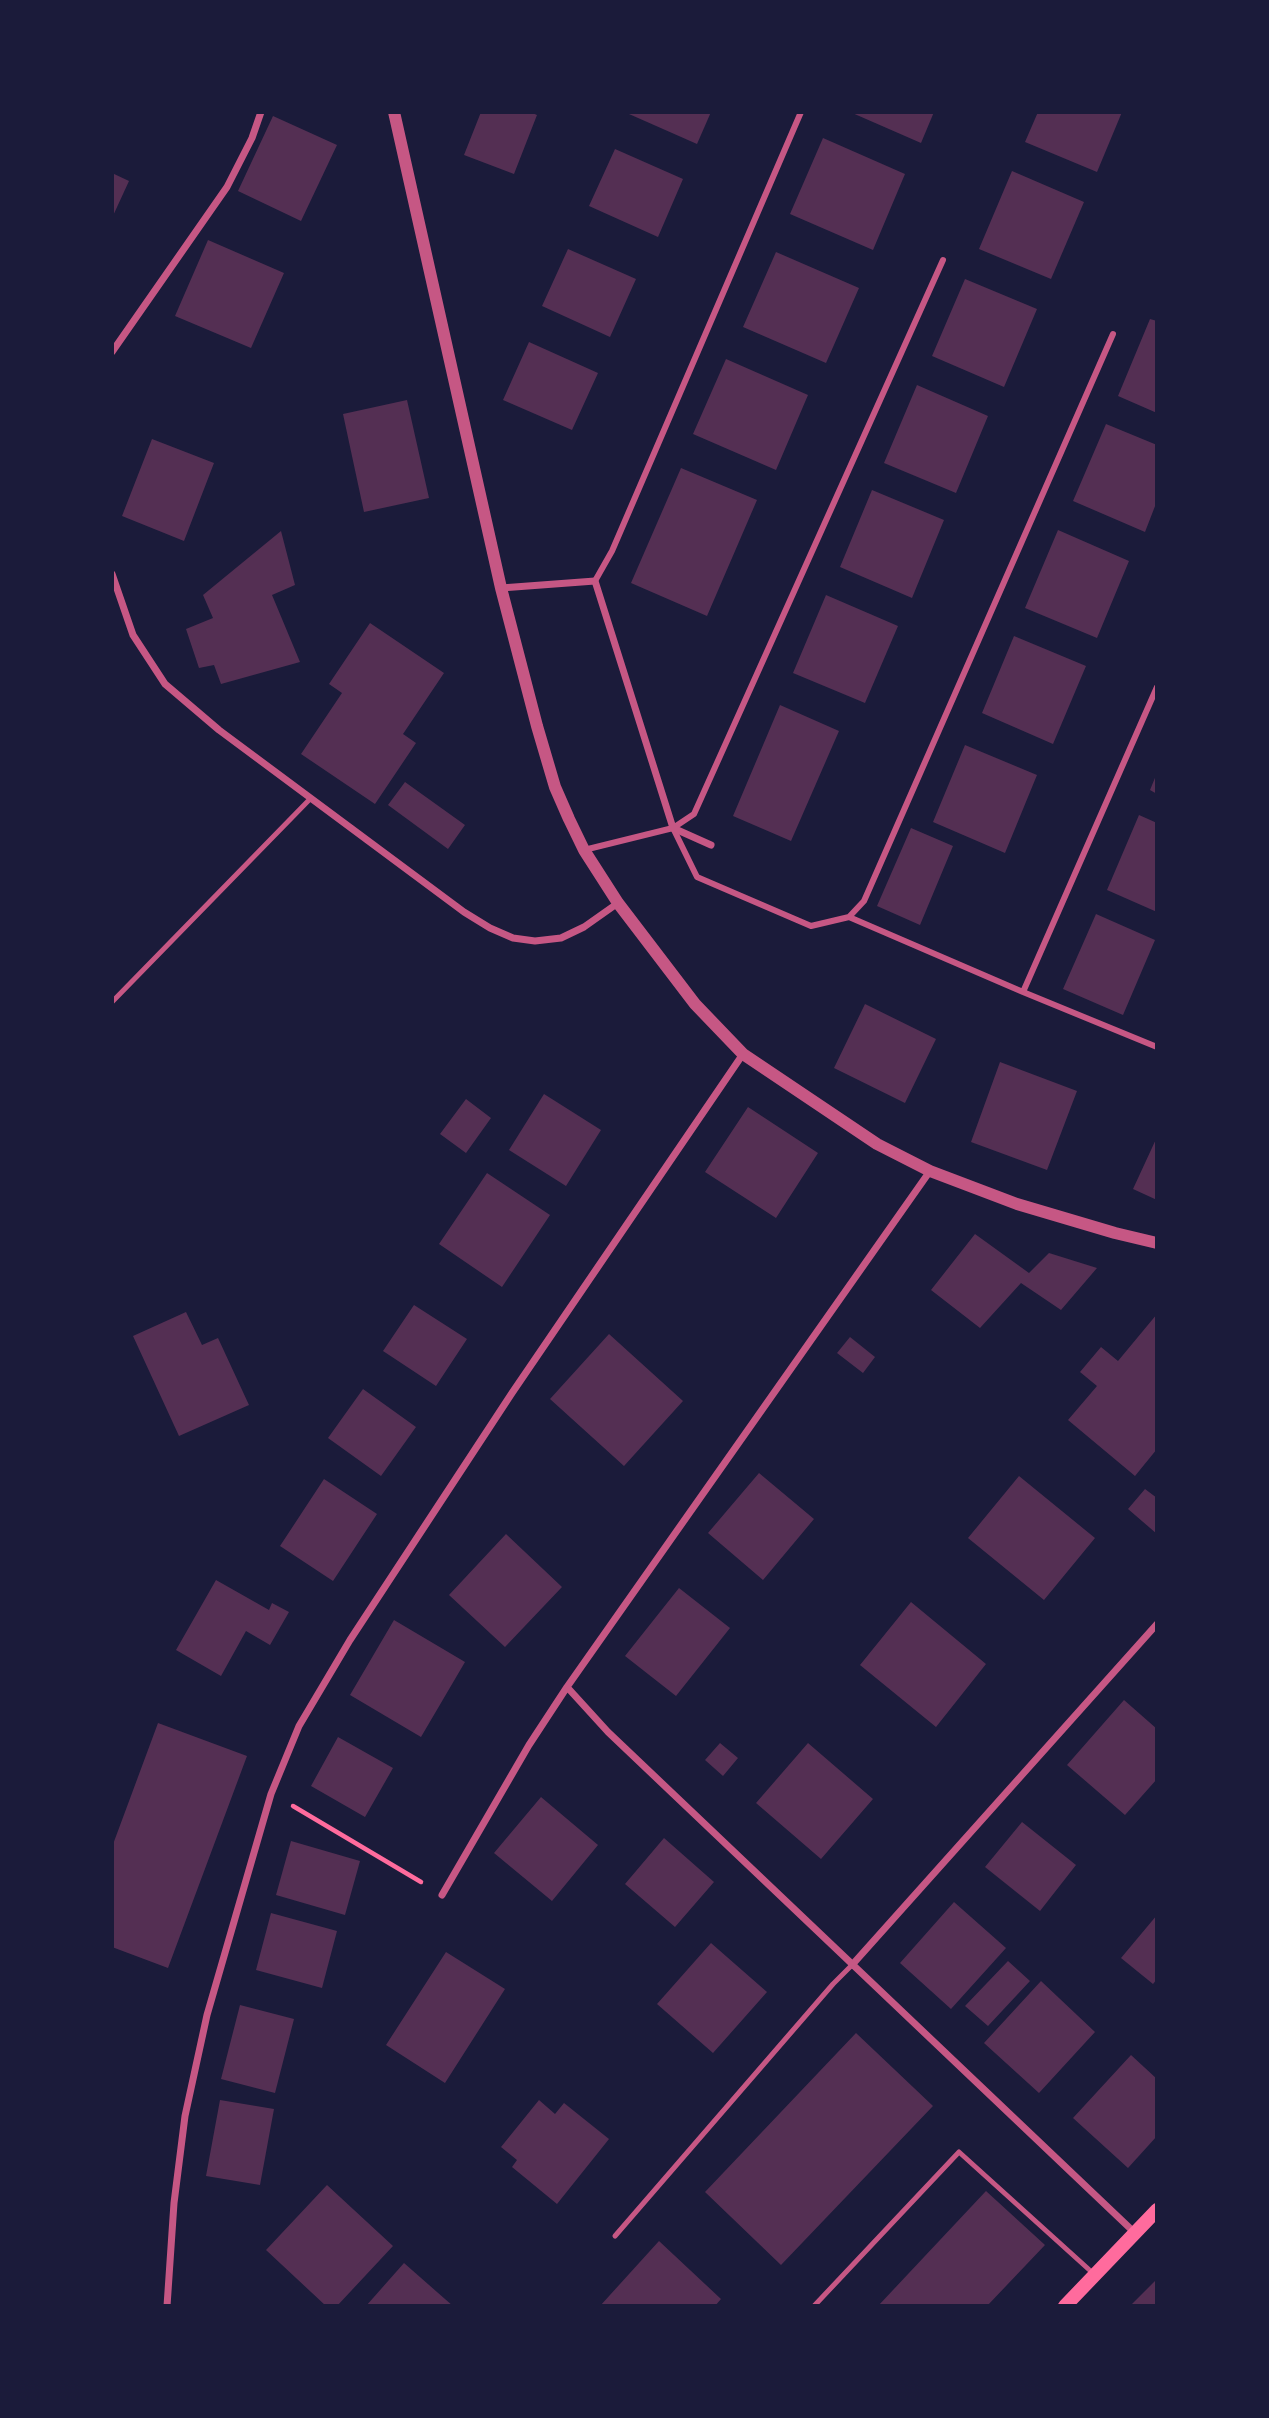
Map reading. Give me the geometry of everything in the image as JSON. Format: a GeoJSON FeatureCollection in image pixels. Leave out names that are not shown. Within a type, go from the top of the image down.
{"type":"FeatureCollection","features":[{"type":"Feature","properties":{"kind":"main road"},"geometry":{"type":"LineString","coordinates":[[1065,2306],[1157,2210]]}},
{"type":"Feature","properties":{"kind":"street"},"geometry":{"type":"LineString","coordinates":[[112,352],[227,187],[252,138],[261,112]]}},
{"type":"Feature","properties":{"kind":"street"},"geometry":{"type":"LineString","coordinates":[[394,112],[501,588],[555,788],[584,850],[618,903],[695,1004],[743,1054],[877,1144],[930,1171],[1063,1218],[1157,1242]]}},
{"type":"Feature","properties":{"kind":"street"},"geometry":{"type":"LineString","coordinates":[[801,112],[612,551],[595,580],[673,828],[697,877],[811,926],[849,916],[864,901],[1113,334]]}},
{"type":"Feature","properties":{"kind":"street"},"geometry":{"type":"LineString","coordinates":[[584,850],[673,828],[694,814],[943,260]]}},
{"type":"Feature","properties":{"kind":"street"},"geometry":{"type":"LineString","coordinates":[[112,574],[133,635],[165,684],[219,730],[464,912],[513,938],[536,941],[561,938],[584,927],[618,903]]}},
{"type":"Feature","properties":{"kind":"street"},"geometry":{"type":"LineString","coordinates":[[501,588],[595,580]]}},
{"type":"Feature","properties":{"kind":"street"},"geometry":{"type":"LineString","coordinates":[[1023,992],[1157,687]]}},
{"type":"Feature","properties":{"kind":"street"},"geometry":{"type":"LineString","coordinates":[[673,828],[711,845]]}},
{"type":"Feature","properties":{"kind":"street"},"geometry":{"type":"LineString","coordinates":[[849,916],[1157,1047]]}},
{"type":"Feature","properties":{"kind":"street"},"geometry":{"type":"LineString","coordinates":[[167,2306],[174,2203],[185,2116],[207,2015],[271,1794],[299,1726],[337,1661],[512,1393],[743,1054]]}},
{"type":"Feature","properties":{"kind":"street"},"geometry":{"type":"LineString","coordinates":[[442,1895],[566,1687],[930,1171]]}},
{"type":"Feature","properties":{"kind":"street"},"geometry":{"type":"LineString","coordinates":[[852,1965],[1157,1624]]}},
{"type":"Feature","properties":{"kind":"street"},"geometry":{"type":"LineString","coordinates":[[566,1687],[608,1732],[1135,2233]]}},
{"type":"Feature","properties":{"kind":"lane"},"geometry":{"type":"LineString","coordinates":[[112,1002],[310,799]]}},
{"type":"Feature","properties":{"kind":"lane"},"geometry":{"type":"LineString","coordinates":[[615,2235],[824,1993],[852,1965]]}},
{"type":"Feature","properties":{"kind":"lane"},"geometry":{"type":"LineString","coordinates":[[814,2306],[959,2152],[1095,2275]]}},
{"type":"Feature","properties":{"kind":"path"},"geometry":{"type":"LineString","coordinates":[[320,1821],[442,1895]]}},
{"type":"Feature","properties":{"kind":"building"},"geometry":{"type":"Polygon","coordinates":[[[481,112],[530,112],[537,115],[514,174],[464,155],[481,112]]]}},
{"type":"Feature","properties":{"kind":"building"},"geometry":{"type":"Polygon","coordinates":[[[711,112],[697,144],[629,114],[711,112]]]}},
{"type":"Feature","properties":{"kind":"building"},"geometry":{"type":"Polygon","coordinates":[[[850,112],[934,112],[921,143],[850,112]]]}},
{"type":"Feature","properties":{"kind":"building"},"geometry":{"type":"Polygon","coordinates":[[[1038,112],[1122,112],[1097,172],[1025,142],[1038,112]]]}},
{"type":"Feature","properties":{"kind":"building"},"geometry":{"type":"Polygon","coordinates":[[[273,116],[337,145],[301,221],[238,191],[273,116]]]}},
{"type":"Feature","properties":{"kind":"building"},"geometry":{"type":"Polygon","coordinates":[[[823,138],[905,174],[873,250],[790,214],[823,138]]]}},
{"type":"Feature","properties":{"kind":"building"},"geometry":{"type":"Polygon","coordinates":[[[615,149],[683,179],[658,237],[589,206],[615,149]]]}},
{"type":"Feature","properties":{"kind":"building"},"geometry":{"type":"Polygon","coordinates":[[[1012,171],[1084,202],[1051,279],[979,249],[1012,171]]]}},
{"type":"Feature","properties":{"kind":"building"},"geometry":{"type":"Polygon","coordinates":[[[112,173],[129,181],[112,218],[112,173]]]}},
{"type":"Feature","properties":{"kind":"building"},"geometry":{"type":"Polygon","coordinates":[[[208,240],[284,273],[251,348],[175,316],[208,240]]]}},
{"type":"Feature","properties":{"kind":"building"},"geometry":{"type":"Polygon","coordinates":[[[568,249],[636,279],[610,337],[542,306],[568,249]]]}},
{"type":"Feature","properties":{"kind":"building"},"geometry":{"type":"Polygon","coordinates":[[[776,252],[859,288],[826,363],[743,327],[776,252]]]}},
{"type":"Feature","properties":{"kind":"building"},"geometry":{"type":"Polygon","coordinates":[[[965,279],[1037,309],[1004,387],[932,356],[965,279]]]}},
{"type":"Feature","properties":{"kind":"building"},"geometry":{"type":"Polygon","coordinates":[[[1150,319],[1157,321],[1157,413],[1118,396],[1150,319]]]}},
{"type":"Feature","properties":{"kind":"building"},"geometry":{"type":"Polygon","coordinates":[[[529,342],[598,373],[572,430],[503,400],[529,342]]]}},
{"type":"Feature","properties":{"kind":"building"},"geometry":{"type":"Polygon","coordinates":[[[726,359],[808,395],[776,470],[693,434],[726,359]]]}},
{"type":"Feature","properties":{"kind":"building"},"geometry":{"type":"Polygon","coordinates":[[[917,385],[988,416],[956,493],[884,463],[917,385]]]}},
{"type":"Feature","properties":{"kind":"building"},"geometry":{"type":"Polygon","coordinates":[[[407,400],[429,498],[364,512],[343,414],[407,400]]]}},
{"type":"Feature","properties":{"kind":"building"},"geometry":{"type":"Polygon","coordinates":[[[1106,424],[1157,445],[1157,501],[1145,532],[1073,501],[1106,424]]]}},
{"type":"Feature","properties":{"kind":"building"},"geometry":{"type":"Polygon","coordinates":[[[152,439],[214,463],[184,541],[122,516],[152,439]]]}},
{"type":"Feature","properties":{"kind":"building"},"geometry":{"type":"Polygon","coordinates":[[[681,468],[757,500],[707,616],[631,583],[681,468]]]}},
{"type":"Feature","properties":{"kind":"building"},"geometry":{"type":"Polygon","coordinates":[[[872,490],[944,520],[912,598],[840,567],[872,490]]]}},
{"type":"Feature","properties":{"kind":"building"},"geometry":{"type":"Polygon","coordinates":[[[1058,530],[1129,561],[1097,638],[1025,608],[1058,530]]]}},
{"type":"Feature","properties":{"kind":"building"},"geometry":{"type":"Polygon","coordinates":[[[281,531],[295,585],[272,595],[300,662],[221,684],[214,665],[199,668],[186,629],[213,618],[203,595],[281,531]]]}},
{"type":"Feature","properties":{"kind":"building"},"geometry":{"type":"Polygon","coordinates":[[[826,595],[898,626],[865,703],[793,673],[826,595]]]}},
{"type":"Feature","properties":{"kind":"building"},"geometry":{"type":"Polygon","coordinates":[[[370,623],[444,673],[403,734],[416,743],[375,804],[301,754],[342,693],[329,684],[370,623]]]}},
{"type":"Feature","properties":{"kind":"building"},"geometry":{"type":"Polygon","coordinates":[[[1014,636],[1086,666],[1053,744],[982,713],[1014,636]]]}},
{"type":"Feature","properties":{"kind":"building"},"geometry":{"type":"Polygon","coordinates":[[[780,705],[839,731],[791,841],[733,816],[780,705]]]}},
{"type":"Feature","properties":{"kind":"building"},"geometry":{"type":"Polygon","coordinates":[[[965,745],[1037,775],[1005,853],[933,822],[965,745]]]}},
{"type":"Feature","properties":{"kind":"building"},"geometry":{"type":"Polygon","coordinates":[[[1157,773],[1157,794],[1150,790],[1157,773]]]}},
{"type":"Feature","properties":{"kind":"building"},"geometry":{"type":"Polygon","coordinates":[[[405,782],[465,825],[448,849],[388,805],[405,782]]]}},
{"type":"Feature","properties":{"kind":"building"},"geometry":{"type":"Polygon","coordinates":[[[1139,815],[1157,823],[1157,912],[1107,890],[1139,815]]]}},
{"type":"Feature","properties":{"kind":"building"},"geometry":{"type":"Polygon","coordinates":[[[911,828],[953,846],[920,925],[877,906],[911,828]]]}},
{"type":"Feature","properties":{"kind":"building"},"geometry":{"type":"Polygon","coordinates":[[[1096,914],[1155,940],[1123,1015],[1063,989],[1096,914]]]}},
{"type":"Feature","properties":{"kind":"building"},"geometry":{"type":"Polygon","coordinates":[[[865,1004],[936,1039],[905,1103],[834,1068],[865,1004]]]}},
{"type":"Feature","properties":{"kind":"building"},"geometry":{"type":"Polygon","coordinates":[[[1000,1062],[1077,1091],[1047,1170],[971,1142],[1000,1062]]]}},
{"type":"Feature","properties":{"kind":"building"},"geometry":{"type":"Polygon","coordinates":[[[544,1094],[601,1130],[566,1186],[509,1150],[544,1094]]]}},
{"type":"Feature","properties":{"kind":"building"},"geometry":{"type":"Polygon","coordinates":[[[466,1099],[491,1118],[466,1153],[440,1134],[466,1099]]]}},
{"type":"Feature","properties":{"kind":"building"},"geometry":{"type":"Polygon","coordinates":[[[748,1107],[818,1153],[776,1218],[705,1172],[748,1107]]]}},
{"type":"Feature","properties":{"kind":"building"},"geometry":{"type":"Polygon","coordinates":[[[1157,1137],[1157,1200],[1133,1189],[1157,1137]]]}},
{"type":"Feature","properties":{"kind":"building"},"geometry":{"type":"Polygon","coordinates":[[[487,1173],[550,1215],[502,1287],[439,1244],[487,1173]]]}},
{"type":"Feature","properties":{"kind":"building"},"geometry":{"type":"Polygon","coordinates":[[[975,1234],[1029,1273],[1049,1253],[1097,1268],[1061,1310],[1021,1283],[980,1328],[931,1290],[975,1234]]]}},
{"type":"Feature","properties":{"kind":"building"},"geometry":{"type":"Polygon","coordinates":[[[414,1305],[467,1339],[436,1386],[383,1351],[414,1305]]]}},
{"type":"Feature","properties":{"kind":"building"},"geometry":{"type":"Polygon","coordinates":[[[186,1312],[202,1345],[218,1338],[249,1405],[179,1436],[133,1336],[186,1312]]]}},
{"type":"Feature","properties":{"kind":"building"},"geometry":{"type":"Polygon","coordinates":[[[1157,1314],[1157,1449],[1135,1476],[1068,1420],[1097,1386],[1080,1372],[1101,1347],[1118,1361],[1157,1314]]]}},
{"type":"Feature","properties":{"kind":"building"},"geometry":{"type":"Polygon","coordinates":[[[609,1334],[683,1401],[624,1466],[550,1399],[609,1334]]]}},
{"type":"Feature","properties":{"kind":"building"},"geometry":{"type":"Polygon","coordinates":[[[850,1337],[875,1357],[863,1373],[837,1353],[850,1337]]]}},
{"type":"Feature","properties":{"kind":"building"},"geometry":{"type":"Polygon","coordinates":[[[363,1389],[416,1427],[381,1476],[328,1438],[363,1389]]]}},
{"type":"Feature","properties":{"kind":"building"},"geometry":{"type":"Polygon","coordinates":[[[759,1473],[814,1519],[763,1580],[708,1533],[759,1473]]]}},
{"type":"Feature","properties":{"kind":"building"},"geometry":{"type":"Polygon","coordinates":[[[1019,1476],[1095,1538],[1044,1600],[968,1538],[1019,1476]]]}},
{"type":"Feature","properties":{"kind":"building"},"geometry":{"type":"Polygon","coordinates":[[[324,1479],[377,1514],[333,1581],[280,1546],[324,1479]]]}},
{"type":"Feature","properties":{"kind":"building"},"geometry":{"type":"Polygon","coordinates":[[[1145,1489],[1157,1498],[1157,1534],[1128,1509],[1145,1489]]]}},
{"type":"Feature","properties":{"kind":"building"},"geometry":{"type":"Polygon","coordinates":[[[506,1534],[562,1587],[505,1647],[449,1595],[506,1534]]]}},
{"type":"Feature","properties":{"kind":"building"},"geometry":{"type":"Polygon","coordinates":[[[216,1580],[269,1610],[272,1603],[289,1612],[270,1645],[246,1631],[221,1676],[176,1650],[216,1580]]]}},
{"type":"Feature","properties":{"kind":"building"},"geometry":{"type":"Polygon","coordinates":[[[679,1588],[730,1628],[676,1696],[625,1656],[679,1588]]]}},
{"type":"Feature","properties":{"kind":"building"},"geometry":{"type":"Polygon","coordinates":[[[911,1602],[986,1664],[936,1727],[860,1665],[911,1602]]]}},
{"type":"Feature","properties":{"kind":"building"},"geometry":{"type":"Polygon","coordinates":[[[394,1620],[465,1662],[421,1737],[350,1695],[394,1620]]]}},
{"type":"Feature","properties":{"kind":"building"},"geometry":{"type":"Polygon","coordinates":[[[1124,1700],[1157,1729],[1157,1779],[1125,1815],[1067,1765],[1124,1700]]]}},
{"type":"Feature","properties":{"kind":"building"},"geometry":{"type":"Polygon","coordinates":[[[158,1723],[247,1756],[168,1968],[112,1947],[112,1847],[158,1723]]]}},
{"type":"Feature","properties":{"kind":"building"},"geometry":{"type":"Polygon","coordinates":[[[338,1737],[393,1768],[365,1817],[311,1786],[338,1737]]]}},
{"type":"Feature","properties":{"kind":"building"},"geometry":{"type":"Polygon","coordinates":[[[720,1743],[738,1758],[723,1776],[705,1760],[720,1743]]]}},
{"type":"Feature","properties":{"kind":"building"},"geometry":{"type":"Polygon","coordinates":[[[808,1743],[873,1799],[821,1859],[756,1803],[808,1743]]]}},
{"type":"Feature","properties":{"kind":"building"},"geometry":{"type":"Polygon","coordinates":[[[541,1797],[598,1845],[552,1901],[494,1853],[541,1797]]]}},
{"type":"Feature","properties":{"kind":"building"},"geometry":{"type":"Polygon","coordinates":[[[1022,1822],[1076,1865],[1040,1911],[985,1867],[1022,1822]]]}},
{"type":"Feature","properties":{"kind":"building"},"geometry":{"type":"Polygon","coordinates":[[[664,1838],[714,1882],[675,1927],[625,1884],[664,1838]]]}},
{"type":"Feature","properties":{"kind":"building"},"geometry":{"type":"Polygon","coordinates":[[[291,1841],[360,1861],[345,1915],[276,1895],[291,1841]]]}},
{"type":"Feature","properties":{"kind":"building"},"geometry":{"type":"Polygon","coordinates":[[[954,1902],[1006,1948],[951,2009],[900,1963],[954,1902]]]}},
{"type":"Feature","properties":{"kind":"building"},"geometry":{"type":"Polygon","coordinates":[[[271,1913],[337,1931],[322,1988],[256,1970],[271,1913]]]}},
{"type":"Feature","properties":{"kind":"building"},"geometry":{"type":"Polygon","coordinates":[[[1157,1915],[1157,1979],[1153,1984],[1121,1958],[1157,1915]]]}},
{"type":"Feature","properties":{"kind":"building"},"geometry":{"type":"Polygon","coordinates":[[[711,1943],[767,1992],[713,2053],[657,2004],[711,1943]]]}},
{"type":"Feature","properties":{"kind":"building"},"geometry":{"type":"Polygon","coordinates":[[[446,1952],[505,1989],[445,2083],[386,2045],[446,1952]]]}},
{"type":"Feature","properties":{"kind":"building"},"geometry":{"type":"Polygon","coordinates":[[[1008,1961],[1030,1981],[988,2026],[965,2006],[1008,1961]]]}},
{"type":"Feature","properties":{"kind":"building"},"geometry":{"type":"Polygon","coordinates":[[[1041,1981],[1095,2032],[1039,2093],[984,2043],[1041,1981]]]}},
{"type":"Feature","properties":{"kind":"building"},"geometry":{"type":"Polygon","coordinates":[[[240,2005],[294,2019],[275,2093],[221,2079],[240,2005]]]}},
{"type":"Feature","properties":{"kind":"building"},"geometry":{"type":"Polygon","coordinates":[[[856,2033],[933,2106],[781,2265],[705,2192],[856,2033]]]}},
{"type":"Feature","properties":{"kind":"building"},"geometry":{"type":"Polygon","coordinates":[[[1131,2055],[1157,2079],[1157,2136],[1128,2168],[1073,2118],[1131,2055]]]}},
{"type":"Feature","properties":{"kind":"building"},"geometry":{"type":"Polygon","coordinates":[[[220,2100],[274,2109],[260,2185],[206,2176],[220,2100]]]}},
{"type":"Feature","properties":{"kind":"building"},"geometry":{"type":"Polygon","coordinates":[[[539,2100],[555,2114],[564,2103],[609,2139],[557,2204],[512,2167],[517,2160],[501,2147],[539,2100]]]}},
{"type":"Feature","properties":{"kind":"building"},"geometry":{"type":"Polygon","coordinates":[[[327,2185],[393,2246],[337,2306],[326,2306],[266,2250],[327,2185]]]}},
{"type":"Feature","properties":{"kind":"building"},"geometry":{"type":"Polygon","coordinates":[[[986,2191],[1045,2245],[987,2306],[878,2306],[986,2191]]]}},
{"type":"Feature","properties":{"kind":"building"},"geometry":{"type":"Polygon","coordinates":[[[659,2241],[721,2299],[715,2306],[600,2306],[659,2241]]]}},
{"type":"Feature","properties":{"kind":"building"},"geometry":{"type":"Polygon","coordinates":[[[404,2263],[437,2292],[453,2306],[366,2306],[404,2263]]]}},
{"type":"Feature","properties":{"kind":"building"},"geometry":{"type":"Polygon","coordinates":[[[1157,2279],[1157,2306],[1130,2306],[1157,2279]]]}}]}
